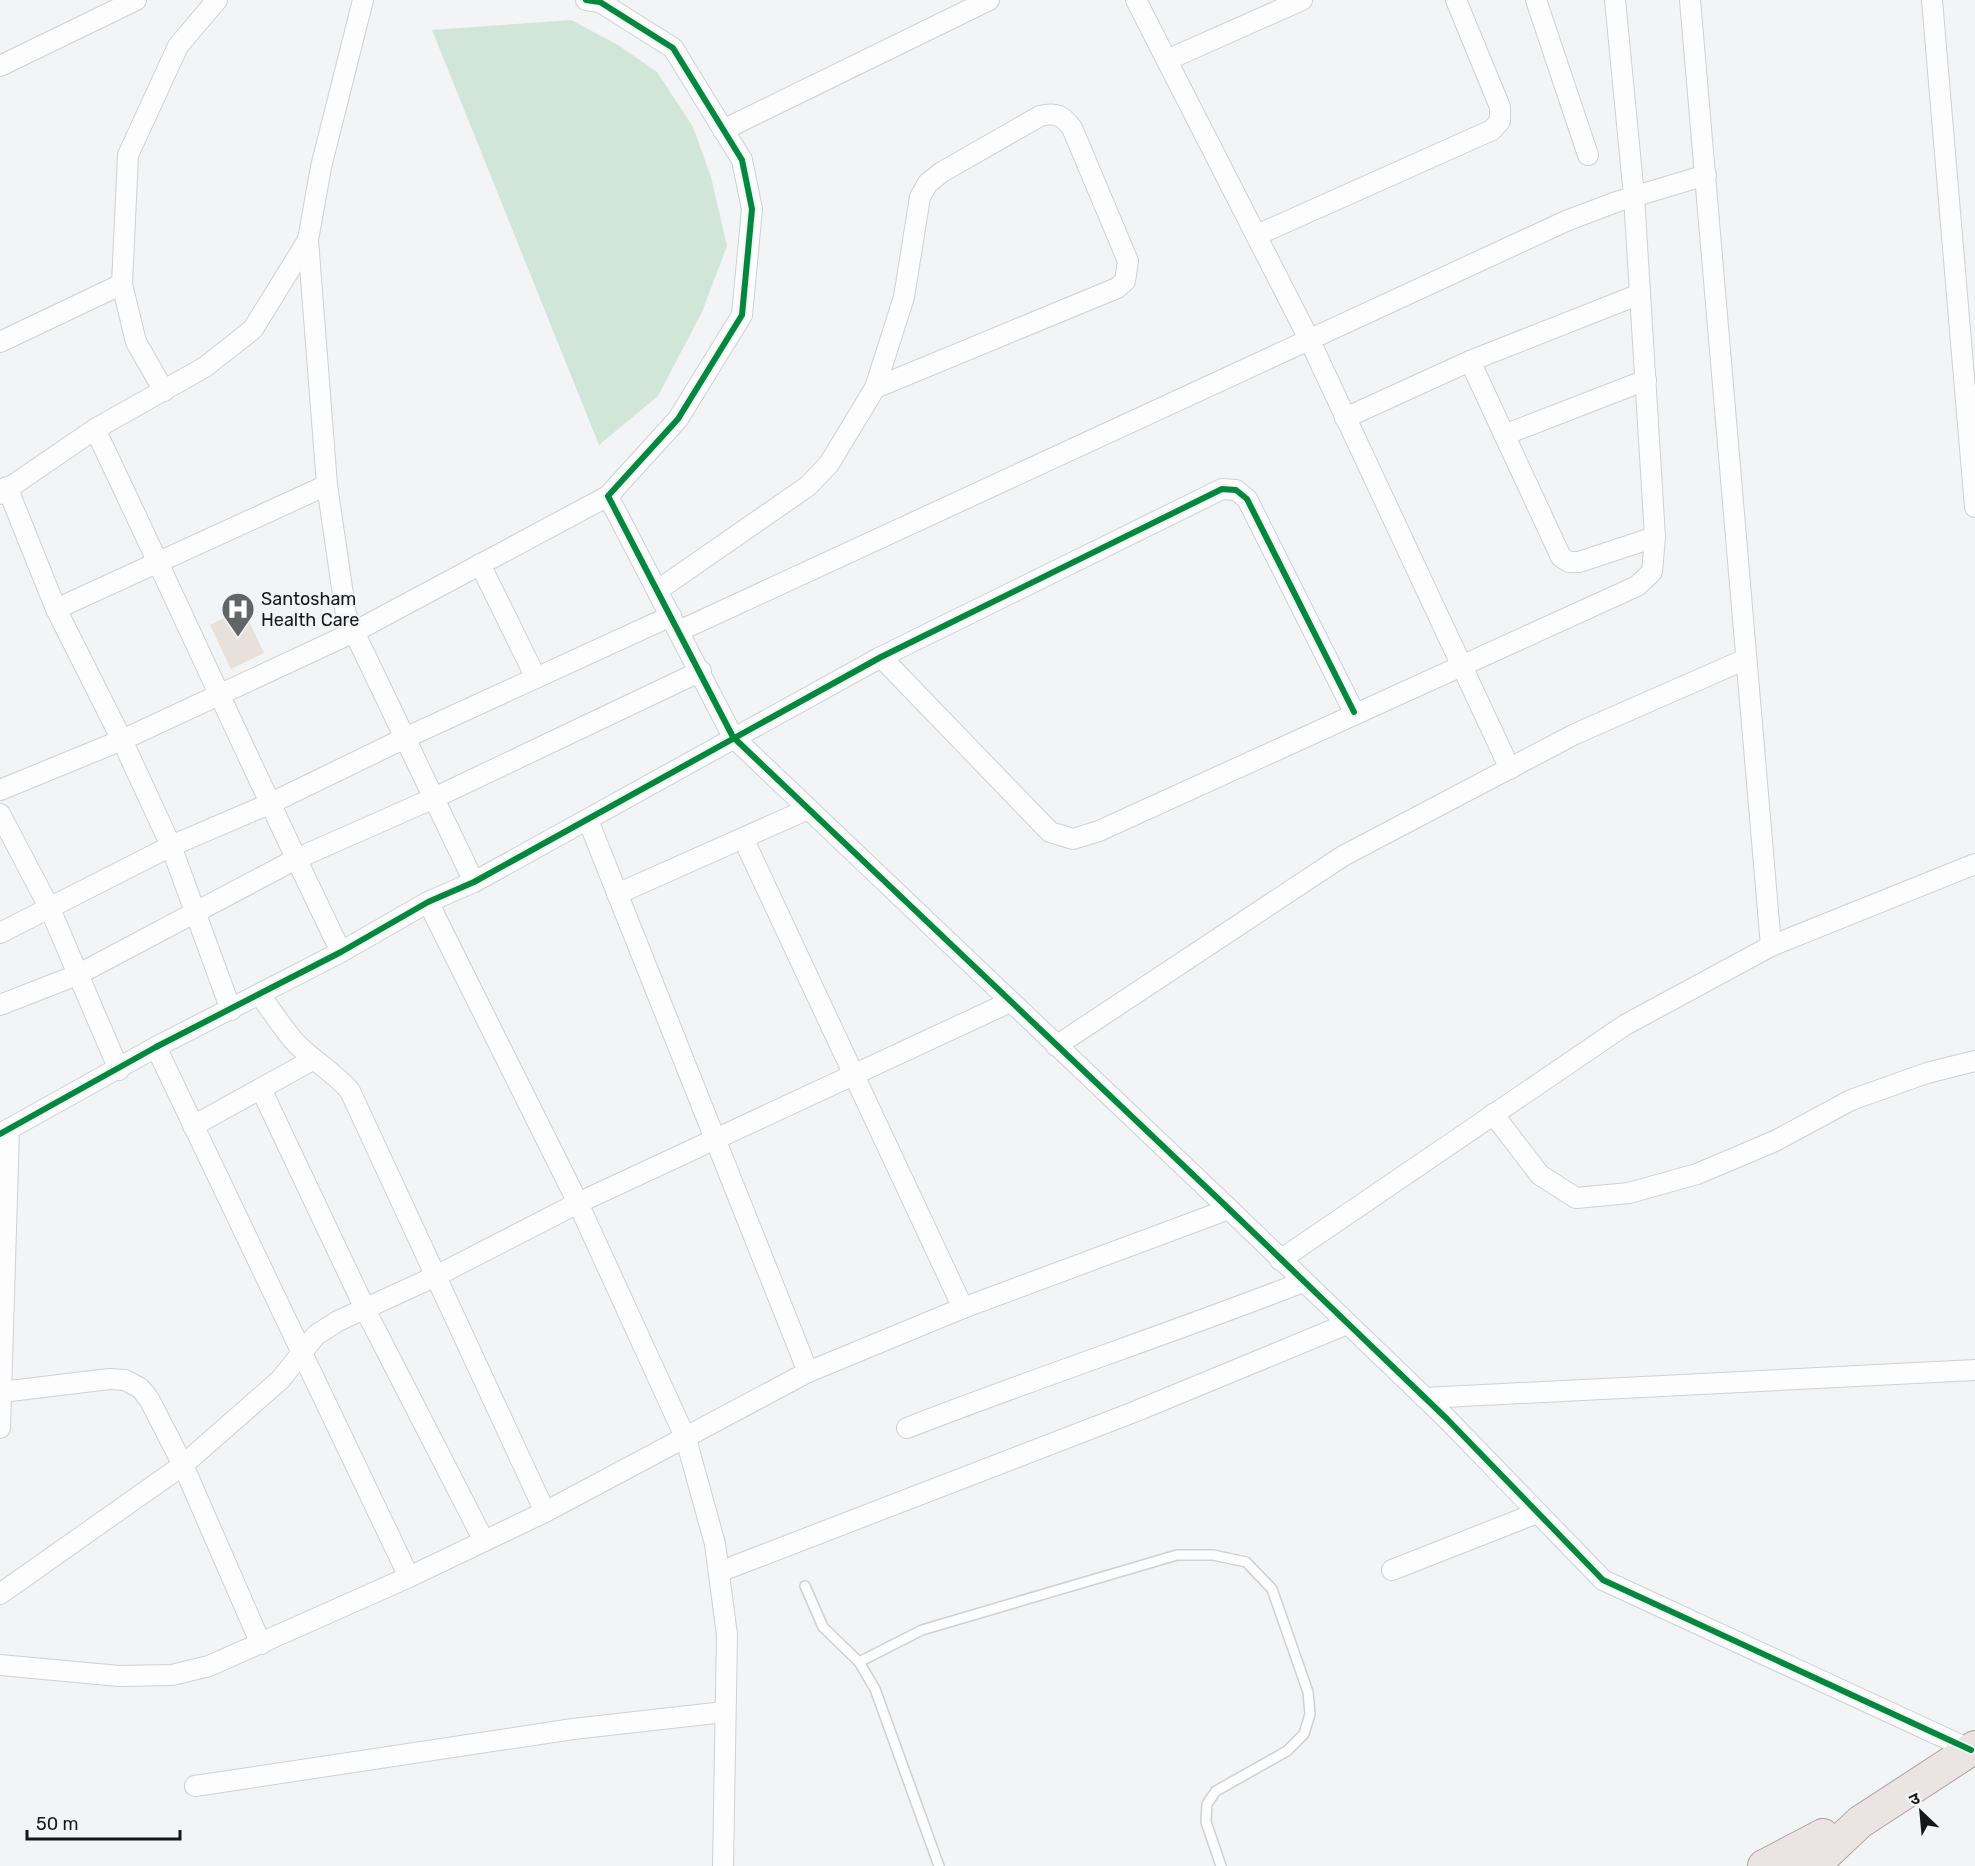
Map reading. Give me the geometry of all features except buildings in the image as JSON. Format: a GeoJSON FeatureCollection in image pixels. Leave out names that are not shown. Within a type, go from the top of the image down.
{"type":"FeatureCollection","features":[{"type":"Feature","properties":{"kind":"main road"},"geometry":{"type":"LineString","coordinates":[[1804,1866],[1824,1856],[1860,1822],[1973,1748]]}},
{"type":"Feature","properties":{"kind":"main road"},"geometry":{"type":"LineString","coordinates":[[1764,1866],[1815,1838],[1860,1822]]}},
{"type":"Feature","properties":{"kind":"street"},"geometry":{"type":"LineString","coordinates":[[0,66],[136,0]]}},
{"type":"Feature","properties":{"kind":"street"},"geometry":{"type":"LineString","coordinates":[[164,391],[136,342],[122,284],[128,155],[178,45],[217,0]]}},
{"type":"Feature","properties":{"kind":"street"},"geometry":{"type":"LineString","coordinates":[[363,0],[321,167],[308,240],[327,485],[346,615],[474,882]]}},
{"type":"Feature","properties":{"kind":"street"},"geometry":{"type":"LineString","coordinates":[[0,790],[122,740],[354,632],[608,496],[678,419],[742,315],[752,209],[742,160],[673,48],[600,2],[586,0]]}},
{"type":"Feature","properties":{"kind":"street"},"geometry":{"type":"LineString","coordinates":[[723,130],[989,0]]}},
{"type":"Feature","properties":{"kind":"street"},"geometry":{"type":"LineString","coordinates":[[1137,0],[1310,339],[1510,769]]}},
{"type":"Feature","properties":{"kind":"street"},"geometry":{"type":"LineString","coordinates":[[1167,60],[1302,0]]}},
{"type":"Feature","properties":{"kind":"street"},"geometry":{"type":"LineString","coordinates":[[1257,235],[1492,130],[1500,121],[1500,107],[1456,0]]}},
{"type":"Feature","properties":{"kind":"street"},"geometry":{"type":"LineString","coordinates":[[1536,0],[1588,155]]}},
{"type":"Feature","properties":{"kind":"street"},"geometry":{"type":"LineString","coordinates":[[881,657],[1050,832],[1073,839],[1099,831],[1354,712],[1462,666],[1637,585],[1652,572],[1655,537],[1646,380],[1634,196],[1615,0]]}},
{"type":"Feature","properties":{"kind":"street"},"geometry":{"type":"LineString","coordinates":[[1690,0],[1771,946]]}},
{"type":"Feature","properties":{"kind":"street"},"geometry":{"type":"LineString","coordinates":[[1932,0],[1975,507]]}},
{"type":"Feature","properties":{"kind":"street"},"geometry":{"type":"LineString","coordinates":[[658,590],[808,486],[829,464],[875,388],[904,297],[913,254],[917,211],[928,183],[942,172],[1040,116],[1054,113],[1065,118],[1072,129],[1128,261],[1125,281],[1117,288],[875,388]]}},
{"type":"Feature","properties":{"kind":"street"},"geometry":{"type":"LineString","coordinates":[[0,933],[171,846],[269,804],[536,678],[675,623],[1310,339],[1566,221],[1634,196],[1706,175]]}},
{"type":"Feature","properties":{"kind":"street"},"geometry":{"type":"LineString","coordinates":[[231,1010],[171,846],[122,740],[56,609],[4,491],[95,429],[205,367],[253,329],[308,240]]}},
{"type":"Feature","properties":{"kind":"street"},"geometry":{"type":"LineString","coordinates":[[0,342],[122,284]]}},
{"type":"Feature","properties":{"kind":"street"},"geometry":{"type":"LineString","coordinates":[[1345,418],[1470,361],[1640,294]]}},
{"type":"Feature","properties":{"kind":"street"},"geometry":{"type":"LineString","coordinates":[[1470,361],[1561,557],[1569,562],[1579,562],[1655,537]]}},
{"type":"Feature","properties":{"kind":"street"},"geometry":{"type":"LineString","coordinates":[[1504,435],[1646,380]]}},
{"type":"Feature","properties":{"kind":"street"},"geometry":{"type":"LineString","coordinates":[[95,429],[221,694],[269,804],[341,952]]}},
{"type":"Feature","properties":{"kind":"street"},"geometry":{"type":"LineString","coordinates":[[56,609],[327,485]]}},
{"type":"Feature","properties":{"kind":"street"},"geometry":{"type":"LineString","coordinates":[[0,1428],[5,1131],[156,1047],[341,952],[428,902],[474,882],[881,657],[1207,495],[1222,489],[1236,490],[1247,499],[1354,712]]}},
{"type":"Feature","properties":{"kind":"street"},"geometry":{"type":"LineString","coordinates":[[608,496],[733,737],[1425,1398],[1603,1580],[1973,1748]]}},
{"type":"Feature","properties":{"kind":"street"},"geometry":{"type":"LineString","coordinates":[[480,564],[536,678]]}},
{"type":"Feature","properties":{"kind":"street"},"geometry":{"type":"LineString","coordinates":[[1056,1046],[1343,856],[1575,734],[1746,659]]}},
{"type":"Feature","properties":{"kind":"street"},"geometry":{"type":"LineString","coordinates":[[0,1005],[77,975],[296,859],[434,798],[700,671]]}},
{"type":"Feature","properties":{"kind":"street"},"geometry":{"type":"LineString","coordinates":[[617,894],[808,809]]}},
{"type":"Feature","properties":{"kind":"street"},"geometry":{"type":"LineString","coordinates":[[0,814],[50,909],[118,1070]]}},
{"type":"Feature","properties":{"kind":"street"},"geometry":{"type":"LineString","coordinates":[[588,820],[808,1372]]}},
{"type":"Feature","properties":{"kind":"street"},"geometry":{"type":"LineString","coordinates":[[743,838],[963,1308]]}},
{"type":"Feature","properties":{"kind":"street"},"geometry":{"type":"LineString","coordinates":[[1280,1260],[1625,1025],[1771,946],[1975,864]]}},
{"type":"Feature","properties":{"kind":"street"},"geometry":{"type":"LineString","coordinates":[[428,902],[579,1203],[686,1439],[715,1544],[727,1635],[723,1866]]}},
{"type":"Feature","properties":{"kind":"street"},"geometry":{"type":"LineString","coordinates":[[260,995],[294,1040],[314,1059],[336,1074],[350,1091],[545,1512]]}},
{"type":"Feature","properties":{"kind":"street"},"geometry":{"type":"LineString","coordinates":[[0,1594],[183,1465],[280,1380],[316,1335],[365,1308],[436,1276],[579,1203],[1010,1002]]}},
{"type":"Feature","properties":{"kind":"street"},"geometry":{"type":"LineString","coordinates":[[156,1047],[409,1577]]}},
{"type":"Feature","properties":{"kind":"street"},"geometry":{"type":"LineString","coordinates":[[193,1126],[314,1059]]}},
{"type":"Feature","properties":{"kind":"street"},"geometry":{"type":"LineString","coordinates":[[1493,1114],[1540,1175],[1576,1198],[1629,1193],[1697,1174],[1775,1141],[1851,1100],[1927,1073],[1975,1061]]}},
{"type":"Feature","properties":{"kind":"street"},"geometry":{"type":"LineString","coordinates":[[261,1089],[365,1308],[484,1541]]}},
{"type":"Feature","properties":{"kind":"street"},"geometry":{"type":"LineString","coordinates":[[0,1665],[118,1676],[172,1675],[209,1666],[409,1577],[545,1512],[686,1439],[808,1372],[963,1308],[1229,1209]]}},
{"type":"Feature","properties":{"kind":"street"},"geometry":{"type":"LineString","coordinates":[[907,1428],[1023,1383],[1192,1325],[1303,1282]]}},
{"type":"Feature","properties":{"kind":"street"},"geometry":{"type":"LineString","coordinates":[[718,1572],[1134,1412],[1347,1324]]}},
{"type":"Feature","properties":{"kind":"street"},"geometry":{"type":"LineString","coordinates":[[1425,1398],[1975,1370]]}},
{"type":"Feature","properties":{"kind":"street"},"geometry":{"type":"LineString","coordinates":[[2,1392],[109,1379],[125,1380],[140,1388],[149,1399],[183,1465],[261,1644]]}},
{"type":"Feature","properties":{"kind":"street"},"geometry":{"type":"LineString","coordinates":[[1392,1570],[1538,1512]]}},
{"type":"Feature","properties":{"kind":"street"},"geometry":{"type":"LineString","coordinates":[[195,1786],[561,1731],[724,1712]]}},
{"type":"Feature","properties":{"kind":"lane"},"geometry":{"type":"LineString","coordinates":[[859,1662],[922,1630],[1177,1555],[1213,1555],[1246,1562],[1272,1589],[1308,1692],[1310,1714],[1304,1734],[1287,1751],[1216,1791],[1207,1804],[1206,1822],[1221,1866]]}},
{"type":"Feature","properties":{"kind":"lane"},"geometry":{"type":"LineString","coordinates":[[805,1586],[823,1627],[859,1662],[874,1689],[939,1866]]}},
{"type":"Feature","properties":{"kind":"green space"},"geometry":{"type":"Polygon","coordinates":[[[571,20],[618,45],[657,72],[693,127],[711,177],[727,246],[702,312],[658,396],[599,445],[432,30],[571,20]]]}},
{"type":"Feature","properties":{"kind":"cycle path"},"geometry":{"type":"LineString","coordinates":[[586,0],[600,2],[673,48],[742,160],[752,209],[742,315],[678,419],[608,496],[733,737],[1447,1419],[1603,1580],[1971,1750]]}},
{"type":"Feature","properties":{"kind":"cycle path"},"geometry":{"type":"LineString","coordinates":[[0,1134],[156,1047],[341,952],[428,902],[474,882],[881,657],[1222,489],[1236,490],[1247,499],[1354,712]]}},
{"type":"Feature","properties":{"kind":"place","name":"Santosham Health Care"},"geometry":{"type":"Point","coordinates":[238,638]}}]}
